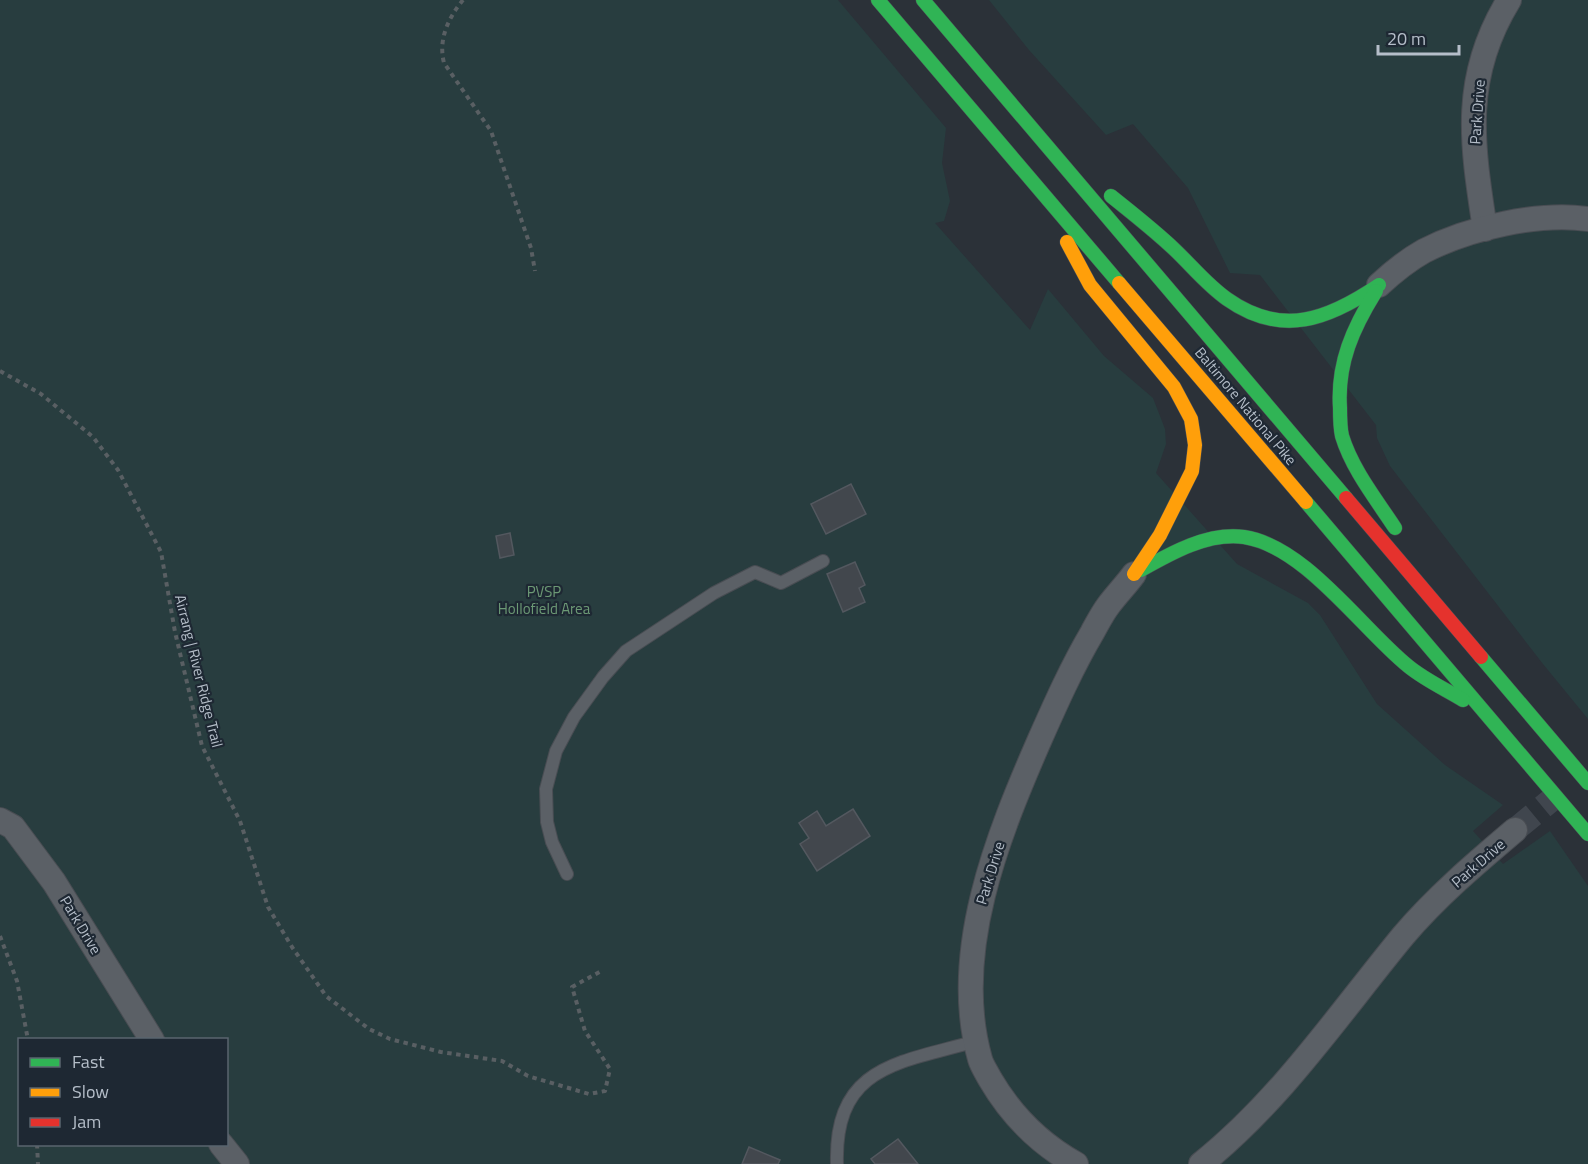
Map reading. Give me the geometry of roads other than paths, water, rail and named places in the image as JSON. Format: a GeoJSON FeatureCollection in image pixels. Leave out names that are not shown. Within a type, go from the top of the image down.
{"type":"FeatureCollection","features":[{"type":"Feature","properties":{"kind":"main road","name":"Baltimore National Pike"},"geometry":{"type":"LineString","coordinates":[[878,0],[1588,834]]}},
{"type":"Feature","properties":{"kind":"main road","name":"Baltimore National Pike"},"geometry":{"type":"LineString","coordinates":[[923,0],[1588,783]]}},
{"type":"Feature","properties":{"kind":"main road"},"geometry":{"type":"LineString","coordinates":[[1036,132],[1173,248],[1213,288],[1234,305],[1260,318],[1288,322],[1309,320],[1341,309],[1379,285]]}},
{"type":"Feature","properties":{"kind":"main road"},"geometry":{"type":"LineString","coordinates":[[1036,185],[1090,285],[1174,387],[1191,419],[1195,445],[1192,471],[1160,535],[1134,574]]}},
{"type":"Feature","properties":{"kind":"main road"},"geometry":{"type":"LineString","coordinates":[[1379,285],[1357,320],[1344,351],[1337,390],[1343,438],[1358,468],[1451,619]]}},
{"type":"Feature","properties":{"kind":"main road"},"geometry":{"type":"LineString","coordinates":[[1134,574],[1176,550],[1215,538],[1246,537],[1279,549],[1319,580],[1410,667],[1489,717]]}},
{"type":"Feature","properties":{"kind":"street","name":"Park Drive"},"geometry":{"type":"LineString","coordinates":[[1485,229],[1474,158],[1475,99],[1486,44],[1497,19],[1509,0]]}},
{"type":"Feature","properties":{"kind":"street"},"geometry":{"type":"LineString","coordinates":[[1379,285],[1398,268],[1450,240],[1518,222],[1553,218],[1588,219]]}},
{"type":"Feature","properties":{"kind":"street","name":"Park Drive"},"geometry":{"type":"LineString","coordinates":[[1076,1164],[1056,1153],[1020,1120],[999,1094],[981,1061],[972,1027],[969,985],[979,910],[1016,794],[1081,652],[1107,607],[1134,574]]}},
{"type":"Feature","properties":{"kind":"street","name":"Park Drive"},"geometry":{"type":"LineString","coordinates":[[0,820],[13,827],[54,882],[151,1038]]}},
{"type":"Feature","properties":{"kind":"street","name":"Park Drive"},"geometry":{"type":"LineString","coordinates":[[1201,1164],[1228,1142],[1295,1071],[1404,934],[1470,868],[1515,830]]}},
{"type":"Feature","properties":{"kind":"street"},"geometry":{"type":"LineString","coordinates":[[222,1146],[237,1164]]}},
{"type":"Feature","properties":{"kind":"lane"},"geometry":{"type":"LineString","coordinates":[[567,874],[552,842],[547,822],[546,789],[556,750],[574,717],[603,677],[626,651],[714,593],[755,572],[781,583],[823,561]]}},
{"type":"Feature","properties":{"kind":"lane"},"geometry":{"type":"LineString","coordinates":[[837,1164],[836,1146],[842,1114],[863,1082],[887,1067],[976,1041]]}},
{"type":"Feature","properties":{"kind":"tunnel"},"geometry":{"type":"LineString","coordinates":[[1515,830],[1568,786]]}},
{"type":"Feature","properties":{"kind":"park label","name":"PVSP Hollofield Area"},"geometry":{"type":"Point","coordinates":[544,600]}}]}
